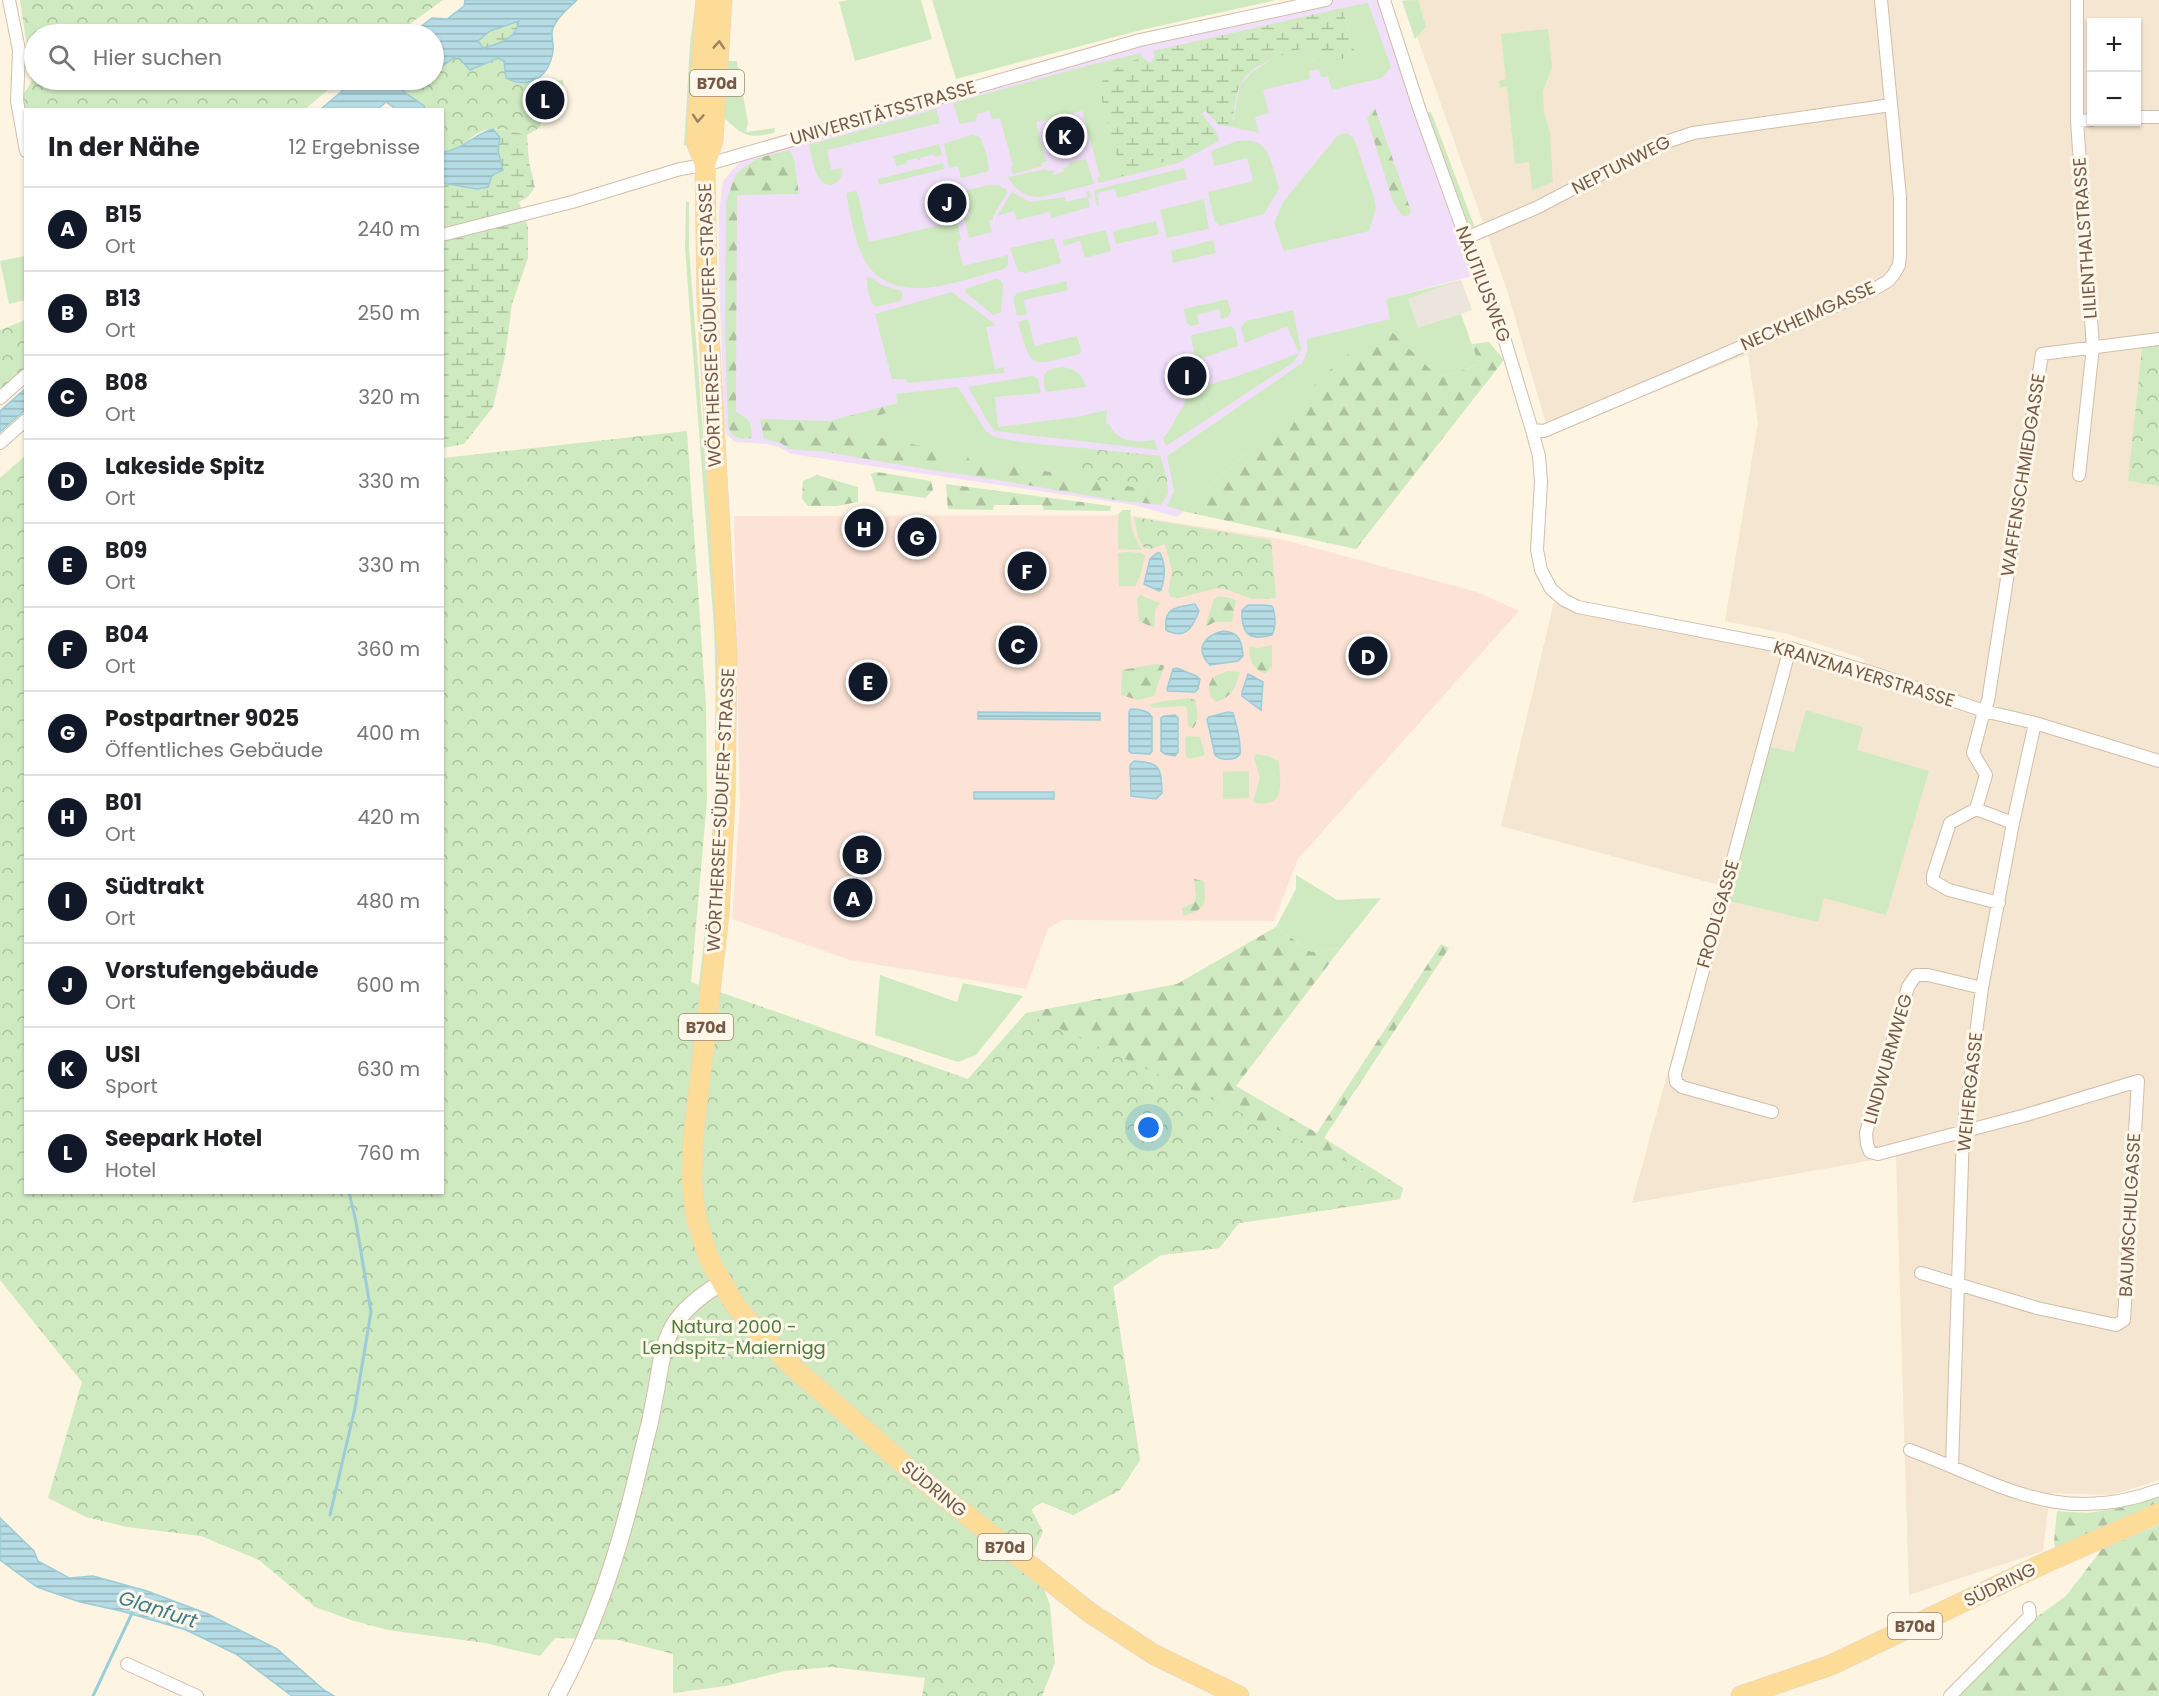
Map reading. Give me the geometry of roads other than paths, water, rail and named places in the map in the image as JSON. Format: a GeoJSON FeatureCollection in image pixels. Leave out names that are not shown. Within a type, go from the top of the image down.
{"type":"FeatureCollection","features":[{"type":"Feature","properties":{"kind":"main road","name":"WÖRTHERSEE-SÜDUFER-STRASSE"},"geometry":{"type":"LineString","coordinates":[[705,165],[696,141],[706,0]]}},
{"type":"Feature","properties":{"kind":"main road","name":"WÖRTHERSEE-SÜDUFER-STRASSE"},"geometry":{"type":"LineString","coordinates":[[721,1283],[709,1259],[696,1217],[692,1184],[694,1130],[719,915],[725,798],[727,653],[707,299],[705,165],[713,140],[722,0]]}},
{"type":"Feature","properties":{"kind":"main road"},"geometry":{"type":"LineString","coordinates":[[558,1686],[589,1631],[624,1526],[643,1453],[663,1353],[673,1326],[684,1311],[721,1283]]}},
{"type":"Feature","properties":{"kind":"main road","name":"SÜDRING"},"geometry":{"type":"LineString","coordinates":[[721,1283],[735,1305],[793,1367],[915,1474],[1022,1560],[1089,1612],[1153,1654],[1239,1696]]}},
{"type":"Feature","properties":{"kind":"main road","name":"SÜDRING"},"geometry":{"type":"LineString","coordinates":[[1741,1696],[1831,1665],[2052,1560],[2159,1513]]}},
{"type":"Feature","properties":{"kind":"street"},"geometry":{"type":"LineString","coordinates":[[9,0],[19,50],[17,101],[24,140]]}},
{"type":"Feature","properties":{"kind":"street","name":"UNIVERSITÄTSSTRASSE"},"geometry":{"type":"LineString","coordinates":[[444,234],[572,202],[681,169],[705,165],[1140,40],[1326,0]]}},
{"type":"Feature","properties":{"kind":"street","name":"NAUTILUSWEG"},"geometry":{"type":"LineString","coordinates":[[1384,0],[1413,91],[1466,238],[1499,321],[1532,430],[1539,456],[1541,482],[1537,550],[1544,575]]}},
{"type":"Feature","properties":{"kind":"street","name":"NECKHEIMGASSE"},"geometry":{"type":"LineString","coordinates":[[1532,430],[1544,430],[1676,375],[1888,281],[1894,274],[1899,265],[1900,255],[1900,197],[1881,0]]}},
{"type":"Feature","properties":{"kind":"street","name":"LILIENTHALSTRASSE"},"geometry":{"type":"LineString","coordinates":[[2077,0],[2077,121],[2093,347],[2079,475]]}},
{"type":"Feature","properties":{"kind":"street","name":"NEPTUNWEG"},"geometry":{"type":"LineString","coordinates":[[1466,238],[1536,208],[1657,145],[1678,137],[1891,105]]}},
{"type":"Feature","properties":{"kind":"street"},"geometry":{"type":"LineString","coordinates":[[2141,117],[2159,117]]}},
{"type":"Feature","properties":{"kind":"street"},"geometry":{"type":"LineString","coordinates":[[2077,121],[2087,120]]}},
{"type":"Feature","properties":{"kind":"street","name":"WAFFENSCHMIEDGASSE"},"geometry":{"type":"LineString","coordinates":[[1984,711],[1989,701],[2042,354],[2159,339]]}},
{"type":"Feature","properties":{"kind":"street"},"geometry":{"type":"LineString","coordinates":[[0,398],[24,377]]}},
{"type":"Feature","properties":{"kind":"street"},"geometry":{"type":"LineString","coordinates":[[0,443],[24,422]]}},
{"type":"Feature","properties":{"kind":"street","name":"KRANZMAYERSTRASSE"},"geometry":{"type":"LineString","coordinates":[[1544,575],[1551,589],[1564,600],[1578,607],[1790,648],[1879,675],[1984,711],[2035,723],[2159,761]]}},
{"type":"Feature","properties":{"kind":"street","name":"FRODLGASSE"},"geometry":{"type":"LineString","coordinates":[[1772,1112],[1682,1087],[1676,1082],[1675,1074],[1790,648]]}},
{"type":"Feature","properties":{"kind":"street"},"geometry":{"type":"LineString","coordinates":[[1984,711],[1973,753],[1986,775],[1976,809],[1950,823],[1933,881],[1949,890],[1999,903]]}},
{"type":"Feature","properties":{"kind":"street","name":"WEIHERGASSE"},"geometry":{"type":"LineString","coordinates":[[1953,1466],[1963,1132],[1982,988],[2013,823],[2035,723]]}},
{"type":"Feature","properties":{"kind":"street"},"geometry":{"type":"LineString","coordinates":[[1976,809],[2013,823]]}},
{"type":"Feature","properties":{"kind":"street","name":"LINDWURMWEG"},"geometry":{"type":"LineString","coordinates":[[1963,1132],[1878,1154],[1870,1152],[1866,1133],[1908,987],[1916,975],[1928,975],[1982,988]]}},
{"type":"Feature","properties":{"kind":"street","name":"BAUMSCHULGASSE"},"geometry":{"type":"LineString","coordinates":[[1922,1273],[2037,1308],[2116,1325],[2124,1320],[2138,1081],[1963,1132]]}},
{"type":"Feature","properties":{"kind":"street"},"geometry":{"type":"LineString","coordinates":[[1910,1450],[2012,1492],[2054,1502],[2081,1505],[2115,1503],[2159,1490]]}},
{"type":"Feature","properties":{"kind":"street"},"geometry":{"type":"LineString","coordinates":[[1950,1696],[2030,1616],[2029,1608]]}},
{"type":"Feature","properties":{"kind":"street"},"geometry":{"type":"LineString","coordinates":[[127,1664],[197,1696]]}},
{"type":"Feature","properties":{"kind":"water"},"geometry":{"type":"Polygon","coordinates":[[[465,0],[577,0],[560,16],[553,28],[553,51],[547,68],[537,79],[530,82],[506,78],[504,61],[498,58],[470,70],[457,56],[444,64],[444,24],[424,24],[432,18],[447,19],[464,6],[465,0]],[[519,21],[490,31],[478,41],[483,48],[495,45],[506,40],[514,32],[519,21]]]}},
{"type":"Feature","properties":{"kind":"water"},"geometry":{"type":"Polygon","coordinates":[[[343,90],[403,90],[425,108],[395,108],[386,102],[379,108],[322,108],[343,90]]]}},
{"type":"Feature","properties":{"kind":"water"},"geometry":{"type":"Polygon","coordinates":[[[493,129],[500,138],[498,151],[503,170],[492,175],[488,187],[477,189],[444,183],[444,152],[457,148],[493,129]]]}},
{"type":"Feature","properties":{"kind":"water"},"geometry":{"type":"Polygon","coordinates":[[[24,390],[24,411],[0,432],[0,411],[24,390]]]}},
{"type":"Feature","properties":{"kind":"water"},"geometry":{"type":"Polygon","coordinates":[[[1160,553],[1164,567],[1163,581],[1159,591],[1144,584],[1150,559],[1160,553]]]}},
{"type":"Feature","properties":{"kind":"water"},"geometry":{"type":"Polygon","coordinates":[[[1195,604],[1199,611],[1194,623],[1187,631],[1178,634],[1166,630],[1169,612],[1177,607],[1195,604]]]}},
{"type":"Feature","properties":{"kind":"water"},"geometry":{"type":"Polygon","coordinates":[[[1248,605],[1272,606],[1273,609],[1275,620],[1272,635],[1252,636],[1243,624],[1242,610],[1248,605]]]}},
{"type":"Feature","properties":{"kind":"water"},"geometry":{"type":"Polygon","coordinates":[[[1223,631],[1233,633],[1239,638],[1243,656],[1238,661],[1210,665],[1203,654],[1203,644],[1211,636],[1223,631]]]}},
{"type":"Feature","properties":{"kind":"water"},"geometry":{"type":"Polygon","coordinates":[[[1177,668],[1200,679],[1195,692],[1168,691],[1173,669],[1177,668]]]}},
{"type":"Feature","properties":{"kind":"water"},"geometry":{"type":"Polygon","coordinates":[[[1248,674],[1263,682],[1261,710],[1242,696],[1248,674]]]}},
{"type":"Feature","properties":{"kind":"water"},"geometry":{"type":"Polygon","coordinates":[[[1131,709],[1146,711],[1152,717],[1152,751],[1150,754],[1129,751],[1129,712],[1131,709]]]}},
{"type":"Feature","properties":{"kind":"water"},"geometry":{"type":"Polygon","coordinates":[[[978,712],[1100,713],[1100,720],[978,719],[978,712]]]}},
{"type":"Feature","properties":{"kind":"water"},"geometry":{"type":"Polygon","coordinates":[[[1228,712],[1233,713],[1240,754],[1228,759],[1215,755],[1207,719],[1228,712]]]}},
{"type":"Feature","properties":{"kind":"water"},"geometry":{"type":"Polygon","coordinates":[[[1175,715],[1178,718],[1178,752],[1175,756],[1161,751],[1161,718],[1175,715]]]}},
{"type":"Feature","properties":{"kind":"water"},"geometry":{"type":"Polygon","coordinates":[[[1134,761],[1150,763],[1158,768],[1162,793],[1156,799],[1131,796],[1130,765],[1134,761]]]}},
{"type":"Feature","properties":{"kind":"water"},"geometry":{"type":"Polygon","coordinates":[[[974,792],[1054,792],[1054,799],[974,799],[974,792]]]}},
{"type":"Feature","properties":{"kind":"water","name":"Glanfurt"},"geometry":{"type":"Polygon","coordinates":[[[0,1518],[34,1551],[38,1561],[69,1578],[93,1576],[147,1591],[208,1614],[277,1649],[334,1696],[292,1696],[236,1654],[186,1630],[80,1602],[37,1587],[0,1560],[0,1518]]]}},
{"type":"Feature","properties":{"kind":"waterway"},"geometry":{"type":"LineString","coordinates":[[330,1515],[355,1408],[371,1312],[349,1194]]}},
{"type":"Feature","properties":{"kind":"waterway"},"geometry":{"type":"LineString","coordinates":[[93,1696],[133,1611]]}},
{"type":"Feature","properties":{"kind":"place","name":"Seepark Hotel"},"geometry":{"type":"Point","coordinates":[545,100]}},
{"type":"Feature","properties":{"kind":"place","name":"USI"},"geometry":{"type":"Point","coordinates":[1065,136]}},
{"type":"Feature","properties":{"kind":"place","name":"Vorstufengebäude"},"geometry":{"type":"Point","coordinates":[947,203]}},
{"type":"Feature","properties":{"kind":"place","name":"Südtrakt"},"geometry":{"type":"Point","coordinates":[1187,376]}},
{"type":"Feature","properties":{"kind":"place","name":"B01"},"geometry":{"type":"Point","coordinates":[864,528]}},
{"type":"Feature","properties":{"kind":"place","name":"Postpartner 9025"},"geometry":{"type":"Point","coordinates":[917,537]}},
{"type":"Feature","properties":{"kind":"place","name":"B04"},"geometry":{"type":"Point","coordinates":[1027,571]}},
{"type":"Feature","properties":{"kind":"place","name":"B08"},"geometry":{"type":"Point","coordinates":[1018,645]}},
{"type":"Feature","properties":{"kind":"place","name":"Lakeside Spitz"},"geometry":{"type":"Point","coordinates":[1368,656]}},
{"type":"Feature","properties":{"kind":"place","name":"B09"},"geometry":{"type":"Point","coordinates":[868,682]}},
{"type":"Feature","properties":{"kind":"place","name":"B13"},"geometry":{"type":"Point","coordinates":[862,855]}},
{"type":"Feature","properties":{"kind":"place","name":"B15"},"geometry":{"type":"Point","coordinates":[853,898]}},
{"type":"Feature","properties":{"kind":"park label","name":"Natura 2000 - Lendspitz-Maiernigg"},"geometry":{"type":"Point","coordinates":[734,1337]}}]}
